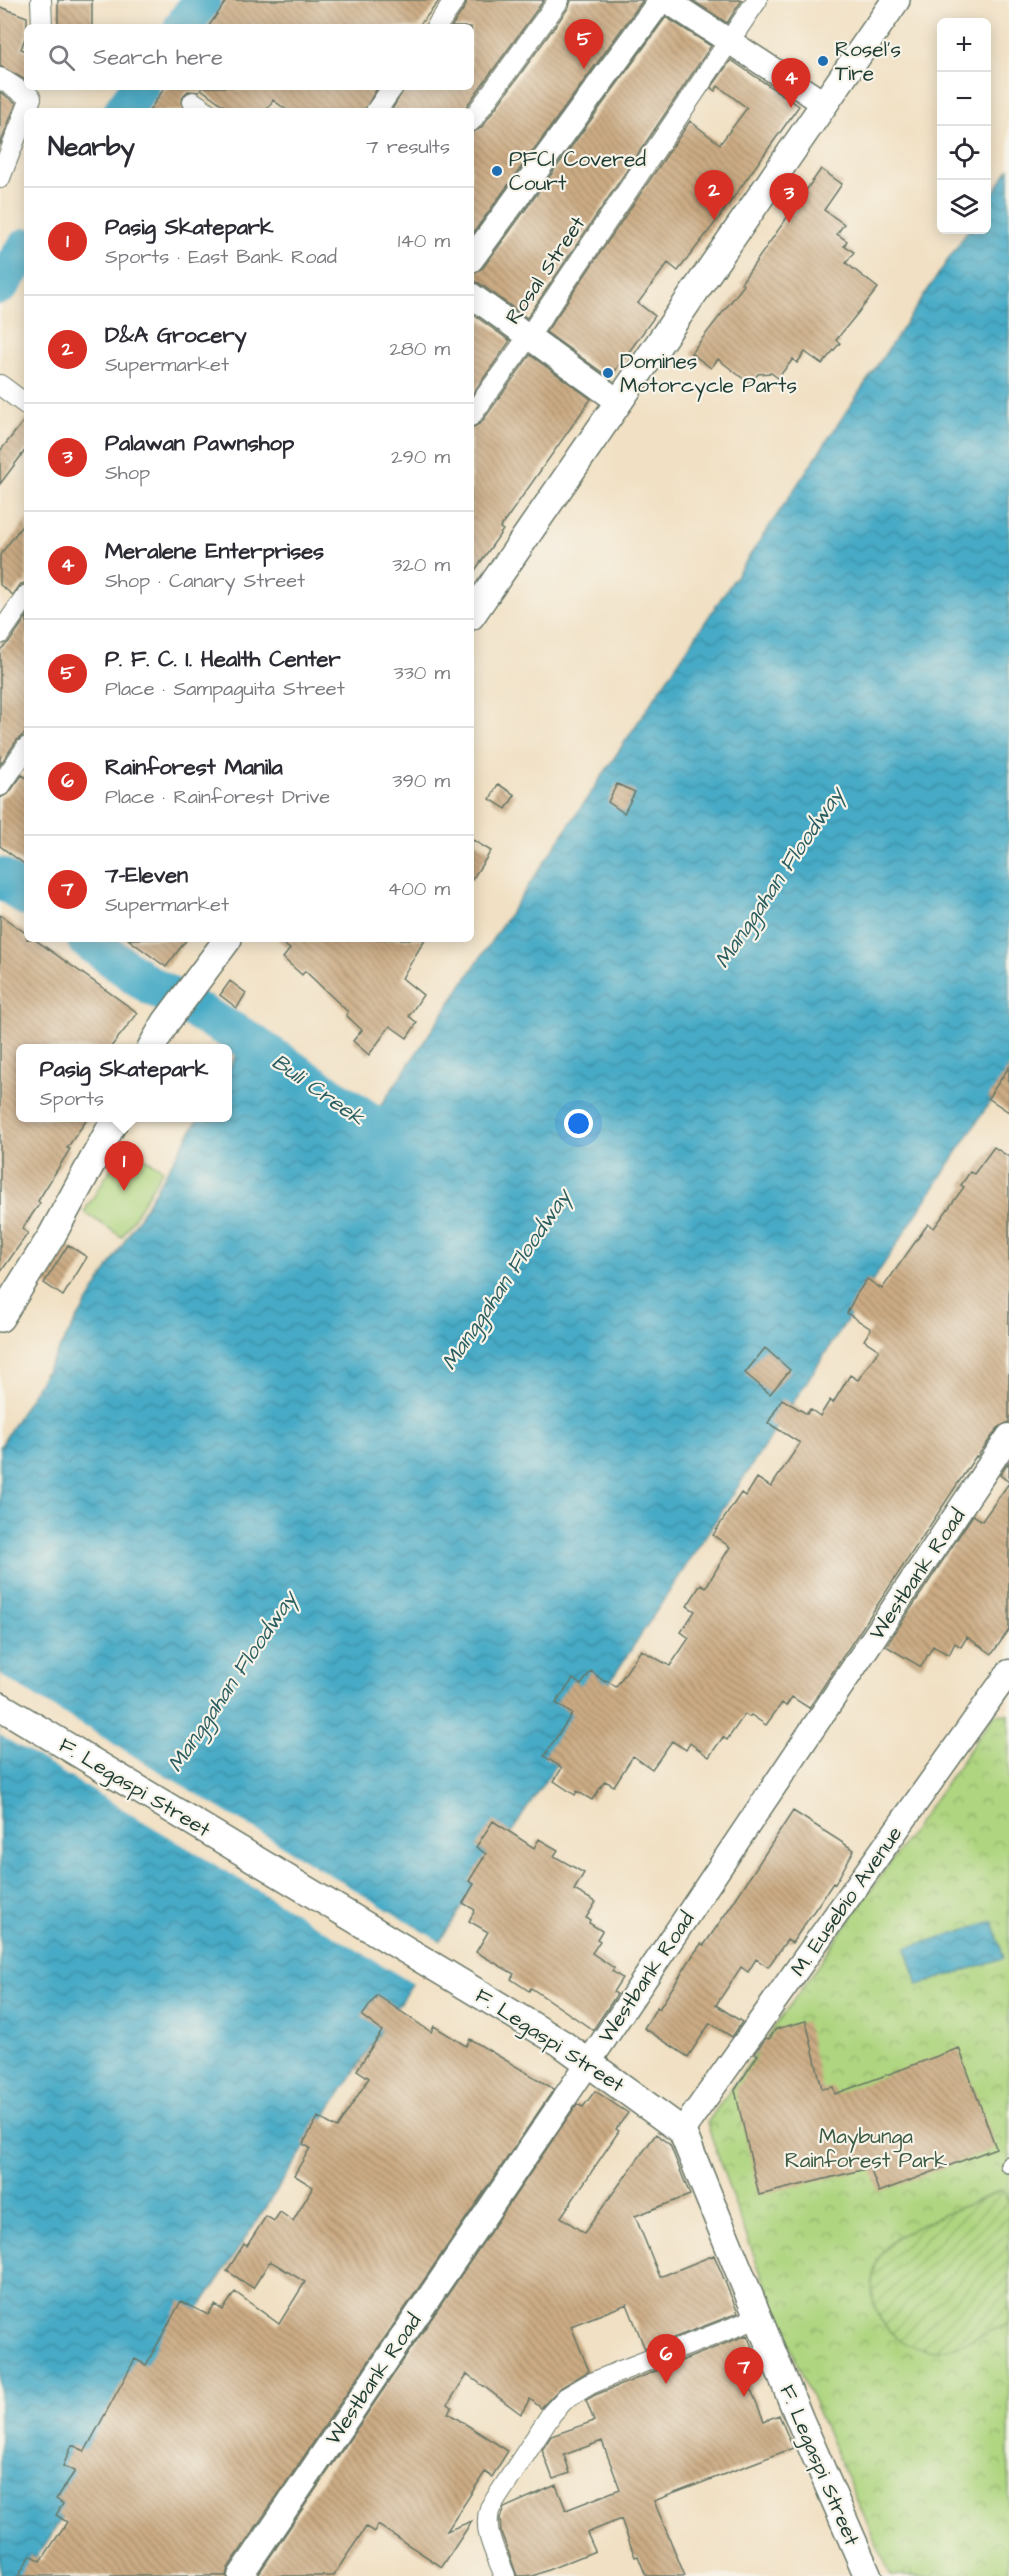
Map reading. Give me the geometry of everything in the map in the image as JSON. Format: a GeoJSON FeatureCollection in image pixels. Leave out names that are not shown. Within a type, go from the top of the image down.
{"type":"FeatureCollection","features":[{"type":"Feature","properties":{"kind":"main road"},"geometry":{"type":"LineString","coordinates":[[474,612],[896,0]]}},
{"type":"Feature","properties":{"kind":"main road"},"geometry":{"type":"LineString","coordinates":[[153,1044],[166,1022],[226,942]]}},
{"type":"Feature","properties":{"kind":"main road"},"geometry":{"type":"LineString","coordinates":[[0,1318],[51,1238],[114,1122]]}},
{"type":"Feature","properties":{"kind":"main road","name":"F. Legaspi Street"},"geometry":{"type":"LineString","coordinates":[[0,1706],[543,2032],[589,2062],[682,2131],[868,2576]]}},
{"type":"Feature","properties":{"kind":"street"},"geometry":{"type":"LineString","coordinates":[[41,0],[42,24]]}},
{"type":"Feature","properties":{"kind":"street"},"geometry":{"type":"LineString","coordinates":[[438,24],[455,0]]}},
{"type":"Feature","properties":{"kind":"street"},"geometry":{"type":"LineString","coordinates":[[474,117],[559,0]]}},
{"type":"Feature","properties":{"kind":"street"},"geometry":{"type":"LineString","coordinates":[[474,256],[661,0]]}},
{"type":"Feature","properties":{"kind":"street"},"geometry":{"type":"LineString","coordinates":[[666,0],[825,104]]}},
{"type":"Feature","properties":{"kind":"street","name":"Rosal Street"},"geometry":{"type":"LineString","coordinates":[[474,412],[529,336],[757,0]]}},
{"type":"Feature","properties":{"kind":"street"},"geometry":{"type":"LineString","coordinates":[[0,78],[31,98],[27,108]]}},
{"type":"Feature","properties":{"kind":"street"},"geometry":{"type":"LineString","coordinates":[[378,108],[391,90]]}},
{"type":"Feature","properties":{"kind":"street"},"geometry":{"type":"LineString","coordinates":[[0,178],[24,116]]}},
{"type":"Feature","properties":{"kind":"street"},"geometry":{"type":"LineString","coordinates":[[474,297],[619,402]]}},
{"type":"Feature","properties":{"kind":"street"},"geometry":{"type":"LineString","coordinates":[[0,386],[24,403]]}},
{"type":"Feature","properties":{"kind":"street"},"geometry":{"type":"LineString","coordinates":[[0,634],[24,599]]}},
{"type":"Feature","properties":{"kind":"street"},"geometry":{"type":"LineString","coordinates":[[0,786],[24,751]]}},
{"type":"Feature","properties":{"kind":"street","name":"Westbank Road"},"geometry":{"type":"LineString","coordinates":[[240,2576],[589,2062],[1009,1436]]}},
{"type":"Feature","properties":{"kind":"street","name":"M. Eusebio Avenue"},"geometry":{"type":"LineString","coordinates":[[682,2131],[1009,1672]]}},
{"type":"Feature","properties":{"kind":"street"},"geometry":{"type":"LineString","coordinates":[[505,2576],[488,2532],[486,2519],[490,2508],[546,2423],[566,2398],[612,2375],[759,2318]]}},
{"type":"Feature","properties":{"kind":"green space"},"geometry":{"type":"Polygon","coordinates":[[[125,1146],[163,1169],[122,1237],[84,1212],[125,1146]]]}},
{"type":"Feature","properties":{"kind":"green space","name":"Maybunga Rainforest Park"},"geometry":{"type":"Polygon","coordinates":[[[1009,1714],[1009,2576],[891,2576],[770,2295],[747,2238],[707,2123],[994,1715],[1009,1714]]]}},
{"type":"Feature","properties":{"kind":"green space"},"geometry":{"type":"Polygon","coordinates":[[[1003,2190],[1009,2204],[1009,2323],[960,2344],[940,2349],[913,2347],[897,2338],[885,2326],[877,2311],[873,2295],[873,2278],[878,2261],[888,2245],[925,2223],[1003,2190]]]}},
{"type":"Feature","properties":{"kind":"water","name":"Manggahan Floodway"},"geometry":{"type":"Polygon","coordinates":[[[1009,169],[1009,1073],[24,2576],[0,2576],[0,1447],[197,1122],[232,1122],[232,1063],[246,1039],[370,1122],[965,234],[991,234],[991,196],[1009,169]]]}},
{"type":"Feature","properties":{"kind":"water"},"geometry":{"type":"Polygon","coordinates":[[[993,1921],[1004,1958],[918,1985],[906,1948],[993,1921]]]}},
{"type":"Feature","properties":{"kind":"pier"},"geometry":{"type":"Polygon","coordinates":[[[0,1675],[442,1943],[415,1985],[0,1735],[0,1675]]]}},
{"type":"Feature","properties":{"kind":"building"},"geometry":{"type":"Polygon","coordinates":[[[58,0],[92,0],[92,24],[58,24],[58,0]]]}},
{"type":"Feature","properties":{"kind":"building"},"geometry":{"type":"Polygon","coordinates":[[[227,0],[440,0],[420,24],[210,24],[227,0]]]}},
{"type":"Feature","properties":{"kind":"building"},"geometry":{"type":"Polygon","coordinates":[[[467,0],[544,0],[465,108],[393,108],[403,90],[474,90],[474,24],[453,24],[467,0]]]}},
{"type":"Feature","properties":{"kind":"building"},"geometry":{"type":"Polygon","coordinates":[[[571,0],[643,0],[474,232],[474,132],[481,128],[569,7],[571,0]]]}},
{"type":"Feature","properties":{"kind":"building"},"geometry":{"type":"Polygon","coordinates":[[[692,0],[742,0],[727,23],[692,0]]]}},
{"type":"Feature","properties":{"kind":"building"},"geometry":{"type":"Polygon","coordinates":[[[0,7],[27,17],[21,49],[24,50],[24,79],[0,66],[0,7]]]}},
{"type":"Feature","properties":{"kind":"building"},"geometry":{"type":"Polygon","coordinates":[[[666,17],[711,46],[527,318],[474,282],[474,272],[483,268],[666,17]]]}},
{"type":"Feature","properties":{"kind":"building"},"geometry":{"type":"Polygon","coordinates":[[[731,60],[799,106],[678,271],[668,263],[638,303],[655,316],[610,378],[546,332],[690,121],[720,144],[747,108],[718,86],[715,91],[711,88],[731,60]]]}},
{"type":"Feature","properties":{"kind":"building"},"geometry":{"type":"Polygon","coordinates":[[[163,90],[200,90],[199,92],[188,91],[184,95],[181,102],[184,108],[151,108],[163,90]]]}},
{"type":"Feature","properties":{"kind":"building"},"geometry":{"type":"Polygon","coordinates":[[[202,90],[376,90],[366,108],[284,108],[273,100],[268,108],[227,108],[202,90]]]}},
{"type":"Feature","properties":{"kind":"building"},"geometry":{"type":"Polygon","coordinates":[[[0,92],[16,103],[0,145],[0,92]]]}},
{"type":"Feature","properties":{"kind":"building"},"geometry":{"type":"Polygon","coordinates":[[[821,169],[842,184],[824,210],[844,224],[837,234],[847,241],[844,246],[854,252],[846,263],[878,288],[836,340],[840,343],[822,364],[805,352],[797,363],[793,359],[778,378],[771,373],[758,374],[750,384],[718,359],[711,368],[691,353],[744,285],[741,283],[821,169]]]}},
{"type":"Feature","properties":{"kind":"building"},"geometry":{"type":"Polygon","coordinates":[[[474,315],[510,341],[474,392],[474,315]]]}},
{"type":"Feature","properties":{"kind":"building"},"geometry":{"type":"Polygon","coordinates":[[[530,355],[591,399],[500,528],[503,530],[474,572],[474,426],[481,423],[530,355]]]}},
{"type":"Feature","properties":{"kind":"building"},"geometry":{"type":"Polygon","coordinates":[[[24,421],[24,452],[0,484],[0,451],[24,421]]]}},
{"type":"Feature","properties":{"kind":"building"},"geometry":{"type":"Polygon","coordinates":[[[24,523],[24,584],[21,584],[13,595],[0,585],[0,555],[24,523]]]}},
{"type":"Feature","properties":{"kind":"building"},"geometry":{"type":"Polygon","coordinates":[[[24,620],[24,734],[17,740],[0,765],[0,650],[10,641],[24,620]]]}},
{"type":"Feature","properties":{"kind":"building"},"geometry":{"type":"Polygon","coordinates":[[[22,775],[24,776],[24,864],[0,846],[0,798],[9,793],[22,775]]]}},
{"type":"Feature","properties":{"kind":"building"},"geometry":{"type":"Polygon","coordinates":[[[498,784],[515,795],[506,809],[490,799],[498,784]]]}},
{"type":"Feature","properties":{"kind":"building"},"geometry":{"type":"Polygon","coordinates":[[[617,784],[635,792],[624,813],[608,802],[617,784]]]}},
{"type":"Feature","properties":{"kind":"building"},"geometry":{"type":"Polygon","coordinates":[[[474,841],[491,851],[474,876],[474,841]]]}},
{"type":"Feature","properties":{"kind":"building"},"geometry":{"type":"Polygon","coordinates":[[[0,915],[24,932],[24,942],[38,942],[138,1013],[113,1044],[16,1044],[16,1122],[85,1122],[67,1148],[70,1149],[38,1201],[40,1203],[22,1229],[28,1233],[0,1273],[0,915]]]}},
{"type":"Feature","properties":{"kind":"building"},"geometry":{"type":"Polygon","coordinates":[[[132,942],[185,942],[166,967],[132,942]]]}},
{"type":"Feature","properties":{"kind":"building"},"geometry":{"type":"Polygon","coordinates":[[[280,942],[423,942],[402,978],[423,995],[409,1016],[417,1023],[407,1038],[390,1026],[369,1055],[353,1041],[362,1030],[346,1015],[348,1012],[305,971],[302,975],[283,958],[290,949],[280,942]]]}},
{"type":"Feature","properties":{"kind":"building"},"geometry":{"type":"Polygon","coordinates":[[[230,981],[246,993],[237,1008],[220,995],[230,981]]]}},
{"type":"Feature","properties":{"kind":"building"},"geometry":{"type":"Polygon","coordinates":[[[1009,1067],[1009,1112],[988,1098],[1009,1067]]]}},
{"type":"Feature","properties":{"kind":"building"},"geometry":{"type":"Polygon","coordinates":[[[994,1147],[1009,1157],[1009,1422],[998,1428],[976,1456],[809,1708],[792,1697],[786,1706],[782,1703],[766,1725],[751,1715],[749,1717],[745,1714],[727,1740],[723,1737],[709,1757],[690,1743],[686,1750],[672,1741],[652,1769],[633,1756],[614,1786],[605,1781],[592,1800],[577,1791],[575,1795],[554,1781],[562,1768],[544,1756],[572,1714],[556,1703],[573,1679],[581,1685],[591,1671],[616,1687],[641,1650],[670,1666],[689,1638],[681,1632],[695,1611],[687,1606],[701,1584],[706,1587],[730,1547],[713,1535],[741,1493],[746,1496],[757,1478],[771,1487],[800,1443],[768,1423],[782,1399],[807,1414],[810,1409],[820,1416],[830,1400],[833,1403],[850,1375],[858,1380],[879,1350],[864,1340],[871,1329],[847,1313],[856,1295],[867,1279],[882,1289],[928,1224],[934,1228],[964,1187],[961,1185],[970,1172],[974,1174],[994,1147]]]}},
{"type":"Feature","properties":{"kind":"building"},"geometry":{"type":"Polygon","coordinates":[[[68,1245],[87,1257],[63,1296],[44,1283],[68,1245]]]}},
{"type":"Feature","properties":{"kind":"building"},"geometry":{"type":"Polygon","coordinates":[[[765,1348],[790,1370],[770,1394],[745,1373],[765,1348]]]}},
{"type":"Feature","properties":{"kind":"building"},"geometry":{"type":"Polygon","coordinates":[[[1009,1462],[1009,1482],[1000,1475],[1009,1462]]]}},
{"type":"Feature","properties":{"kind":"building"},"geometry":{"type":"Polygon","coordinates":[[[1009,1483],[1009,1630],[992,1654],[967,1637],[961,1647],[955,1643],[949,1655],[933,1646],[921,1667],[886,1646],[973,1515],[982,1521],[1009,1483]]]}},
{"type":"Feature","properties":{"kind":"building"},"geometry":{"type":"Polygon","coordinates":[[[793,1811],[854,1850],[835,1884],[833,1883],[792,1943],[787,1940],[768,1967],[756,1959],[748,1972],[741,1967],[716,2005],[742,2022],[732,2037],[710,2023],[688,2057],[644,2028],[657,2007],[659,2009],[693,1955],[701,1944],[704,1945],[731,1906],[793,1811]]]}},
{"type":"Feature","properties":{"kind":"building"},"geometry":{"type":"Polygon","coordinates":[[[493,1821],[534,1848],[539,1839],[558,1850],[554,1856],[584,1873],[574,1890],[596,1902],[586,1918],[590,1920],[589,1923],[602,1931],[597,1939],[600,1941],[592,1953],[614,1968],[612,1971],[622,1978],[613,1992],[617,1994],[593,2030],[531,1988],[529,1991],[511,1979],[514,1974],[476,1952],[488,1932],[469,1921],[475,1910],[463,1903],[474,1884],[469,1881],[486,1854],[476,1847],[493,1821]]]}},
{"type":"Feature","properties":{"kind":"building"},"geometry":{"type":"Polygon","coordinates":[[[377,1995],[431,2032],[434,2026],[466,2046],[470,2039],[554,2089],[228,2568],[226,2576],[18,2576],[31,2555],[41,2561],[67,2522],[56,2515],[63,2504],[56,2499],[75,2471],[63,2466],[72,2445],[85,2451],[135,2359],[146,2365],[181,2301],[208,2315],[215,2305],[223,2310],[235,2292],[279,2324],[305,2282],[270,2261],[253,2288],[227,2271],[244,2244],[247,2246],[266,2216],[274,2221],[280,2212],[293,2221],[313,2187],[294,2175],[310,2148],[303,2144],[318,2117],[337,2128],[369,2078],[357,2070],[382,2031],[362,2016],[377,1995]]]}},
{"type":"Feature","properties":{"kind":"building"},"geometry":{"type":"Polygon","coordinates":[[[806,2021],[822,2089],[833,2087],[835,2094],[959,2048],[996,2148],[879,2192],[870,2168],[759,2195],[735,2090],[758,2055],[755,2053],[766,2038],[769,2039],[776,2029],[806,2021]]]}},
{"type":"Feature","properties":{"kind":"building"},"geometry":{"type":"Polygon","coordinates":[[[595,2091],[628,2113],[616,2129],[619,2131],[561,2217],[584,2233],[656,2134],[670,2145],[690,2195],[635,2216],[660,2277],[714,2255],[738,2313],[645,2349],[627,2304],[571,2326],[589,2371],[560,2388],[541,2408],[530,2399],[521,2414],[467,2374],[448,2404],[452,2407],[448,2413],[508,2451],[492,2477],[485,2472],[447,2531],[472,2521],[442,2567],[378,2525],[374,2532],[366,2527],[333,2576],[257,2576],[577,2104],[583,2107],[595,2091]]]}},
{"type":"Feature","properties":{"kind":"building"},"geometry":{"type":"Polygon","coordinates":[[[747,2335],[762,2371],[746,2377],[764,2421],[779,2415],[793,2448],[654,2501],[685,2576],[646,2576],[638,2556],[635,2557],[621,2519],[587,2533],[595,2551],[533,2576],[517,2576],[501,2532],[500,2518],[504,2508],[556,2485],[566,2510],[620,2489],[602,2441],[564,2455],[570,2473],[553,2479],[542,2450],[551,2436],[594,2421],[586,2400],[595,2395],[747,2335]]]}},
{"type":"Feature","properties":{"kind":"waterway"},"geometry":{"type":"LineString","coordinates":[[185,24],[202,0]]}},
{"type":"Feature","properties":{"kind":"waterway"},"geometry":{"type":"LineString","coordinates":[[125,108],[138,90]]}},
{"type":"Feature","properties":{"kind":"waterway"},"geometry":{"type":"LineString","coordinates":[[0,285],[24,251]]}},
{"type":"Feature","properties":{"kind":"waterway"},"geometry":{"type":"LineString","coordinates":[[0,877],[24,895]]}},
{"type":"Feature","properties":{"kind":"waterway","name":"Buli Creek"},"geometry":{"type":"LineString","coordinates":[[90,942],[145,982],[246,1039],[370,1122],[397,1163]]}},
{"type":"Feature","properties":{"kind":"place","name":"Rosel's Tire"},"geometry":{"type":"Point","coordinates":[823,61]}},
{"type":"Feature","properties":{"kind":"place","name":"P. F. C. I. Health Center"},"geometry":{"type":"Point","coordinates":[584,69]}},
{"type":"Feature","properties":{"kind":"place","name":"Meralene Enterprises"},"geometry":{"type":"Point","coordinates":[791,108]}},
{"type":"Feature","properties":{"kind":"place","name":"PFCI Covered Court"},"geometry":{"type":"Point","coordinates":[497,171]}},
{"type":"Feature","properties":{"kind":"place","name":"D&A Grocery"},"geometry":{"type":"Point","coordinates":[714,220]}},
{"type":"Feature","properties":{"kind":"place","name":"Palawan Pawnshop"},"geometry":{"type":"Point","coordinates":[789,223]}},
{"type":"Feature","properties":{"kind":"place","name":"Domines Motorcycle Parts"},"geometry":{"type":"Point","coordinates":[608,373]}},
{"type":"Feature","properties":{"kind":"place","name":"Pasig Skatepark"},"geometry":{"type":"Point","coordinates":[124,1191]}},
{"type":"Feature","properties":{"kind":"place","name":"Rainforest Manila"},"geometry":{"type":"Point","coordinates":[666,2384]}},
{"type":"Feature","properties":{"kind":"place","name":"7-Eleven"},"geometry":{"type":"Point","coordinates":[744,2397]}}]}
